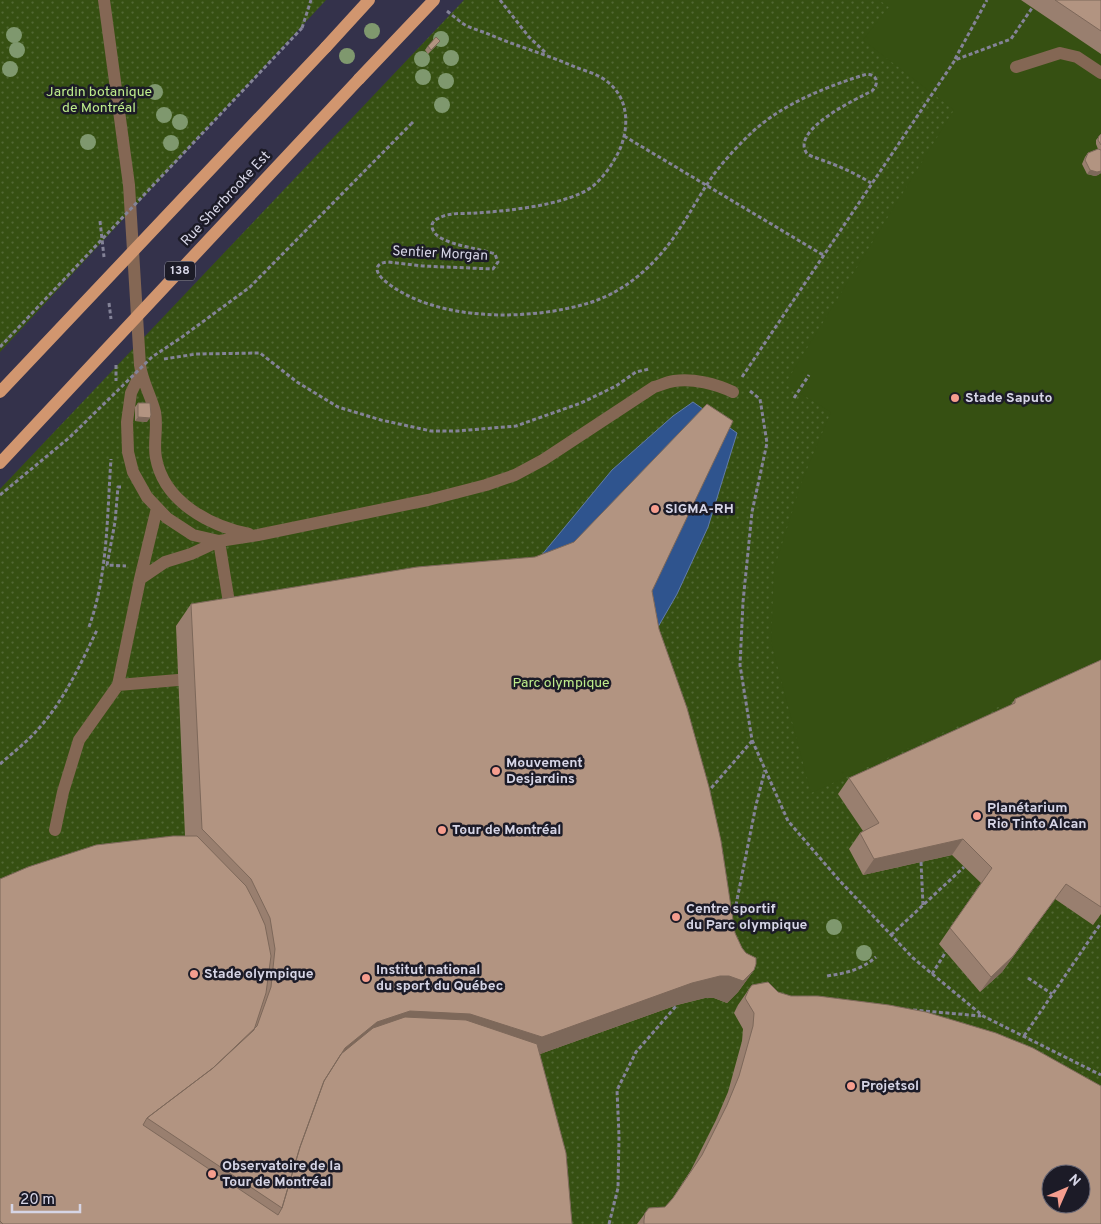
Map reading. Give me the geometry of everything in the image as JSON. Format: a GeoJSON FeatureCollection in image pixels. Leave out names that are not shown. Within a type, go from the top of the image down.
{"type":"FeatureCollection","features":[{"type":"Feature","properties":{"kind":"main road"},"geometry":{"type":"LineString","coordinates":[[0,392],[369,0]]}},
{"type":"Feature","properties":{"kind":"main road","name":"Rue Sherbrooke Est"},"geometry":{"type":"LineString","coordinates":[[0,462],[434,0]]}},
{"type":"Feature","properties":{"kind":"lane"},"geometry":{"type":"LineString","coordinates":[[104,0],[129,185],[141,372],[155,413],[156,458],[162,477],[179,499],[206,520],[234,531],[256,536]]}},
{"type":"Feature","properties":{"kind":"lane"},"geometry":{"type":"LineString","coordinates":[[1016,67],[1060,54],[1077,57],[1101,73]]}},
{"type":"Feature","properties":{"kind":"lane"},"geometry":{"type":"LineString","coordinates":[[141,372],[131,393],[127,422],[128,452],[133,472],[147,497],[167,518],[193,536],[219,541]]}},
{"type":"Feature","properties":{"kind":"lane"},"geometry":{"type":"LineString","coordinates":[[140,579],[165,562],[192,554],[219,541],[256,536],[428,500],[508,478],[543,460],[654,387],[674,381],[700,382],[736,387]]}},
{"type":"Feature","properties":{"kind":"lane"},"geometry":{"type":"LineString","coordinates":[[55,830],[62,792],[79,740],[118,685],[157,508]]}},
{"type":"Feature","properties":{"kind":"lane"},"geometry":{"type":"LineString","coordinates":[[219,541],[231,617]]}},
{"type":"Feature","properties":{"kind":"lane"},"geometry":{"type":"LineString","coordinates":[[118,685],[178,680]]}},
{"type":"Feature","properties":{"kind":"path"},"geometry":{"type":"LineString","coordinates":[[0,347],[302,28],[311,0]]}},
{"type":"Feature","properties":{"kind":"path"},"geometry":{"type":"LineString","coordinates":[[500,0],[529,37],[549,56]]}},
{"type":"Feature","properties":{"kind":"path"},"geometry":{"type":"LineString","coordinates":[[736,387],[955,60],[987,0]]}},
{"type":"Feature","properties":{"kind":"path"},"geometry":{"type":"LineString","coordinates":[[955,60],[1010,38],[1032,8]]}},
{"type":"Feature","properties":{"kind":"path","name":"Sentier Morgan"},"geometry":{"type":"LineString","coordinates":[[447,11],[462,23],[489,35],[549,56],[608,82],[625,107],[624,136],[619,152],[610,166],[593,186],[582,192],[553,202],[537,205],[477,213],[452,214],[437,218],[432,226],[433,231],[439,237],[495,254],[498,257],[498,262],[493,269],[383,263],[376,270],[377,274],[387,284],[409,296],[454,311],[490,315],[530,314],[570,308],[594,301],[617,291],[636,278],[667,247],[707,185],[746,138],[771,117],[788,106],[867,74],[876,78],[878,83],[876,87],[872,91],[834,110],[810,133],[804,141],[804,146],[810,156],[840,166],[871,183]]}},
{"type":"Feature","properties":{"kind":"path"},"geometry":{"type":"LineString","coordinates":[[0,495],[70,437],[152,357],[250,287],[412,123]]}},
{"type":"Feature","properties":{"kind":"path"},"geometry":{"type":"LineString","coordinates":[[624,136],[823,255]]}},
{"type":"Feature","properties":{"kind":"path"},"geometry":{"type":"LineString","coordinates":[[164,359],[196,354],[260,353],[297,382],[338,407],[381,420],[431,431],[458,431],[516,426],[581,404],[616,386],[636,372],[652,369]]}},
{"type":"Feature","properties":{"kind":"path"},"geometry":{"type":"LineString","coordinates":[[115,398],[117,372]]}},
{"type":"Feature","properties":{"kind":"path"},"geometry":{"type":"LineString","coordinates":[[794,398],[809,375]]}},
{"type":"Feature","properties":{"kind":"path"},"geometry":{"type":"LineString","coordinates":[[746,388],[760,399],[767,443],[752,512],[743,602],[740,665],[752,740],[788,821],[839,880],[913,958],[983,1016],[1101,1075]]}},
{"type":"Feature","properties":{"kind":"path"},"geometry":{"type":"LineString","coordinates":[[89,627],[96,607],[101,575],[111,457]]}},
{"type":"Feature","properties":{"kind":"path"},"geometry":{"type":"LineString","coordinates":[[0,764],[46,721],[63,695],[97,630]]}},
{"type":"Feature","properties":{"kind":"path"},"geometry":{"type":"LineString","coordinates":[[701,800],[752,740]]}},
{"type":"Feature","properties":{"kind":"path"},"geometry":{"type":"LineString","coordinates":[[727,922],[736,905],[756,804],[765,769]]}},
{"type":"Feature","properties":{"kind":"path"},"geometry":{"type":"LineString","coordinates":[[921,862],[923,905]]}},
{"type":"Feature","properties":{"kind":"path"},"geometry":{"type":"LineString","coordinates":[[891,934],[964,867]]}},
{"type":"Feature","properties":{"kind":"path"},"geometry":{"type":"LineString","coordinates":[[1024,1036],[1101,923],[1096,920]]}},
{"type":"Feature","properties":{"kind":"path"},"geometry":{"type":"LineString","coordinates":[[932,974],[951,944]]}},
{"type":"Feature","properties":{"kind":"path"},"geometry":{"type":"LineString","coordinates":[[827,976],[846,974],[859,969],[876,957]]}},
{"type":"Feature","properties":{"kind":"path"},"geometry":{"type":"LineString","coordinates":[[1028,978],[1052,994]]}},
{"type":"Feature","properties":{"kind":"path"},"geometry":{"type":"LineString","coordinates":[[609,1224],[618,1188],[619,1136],[617,1090],[636,1052],[677,1005]]}},
{"type":"Feature","properties":{"kind":"path"},"geometry":{"type":"LineString","coordinates":[[904,1009],[983,1016]]}},
{"type":"Feature","properties":{"kind":"green space","name":"Jardin botanique de Montréal"},"geometry":{"type":"Polygon","coordinates":[[[0,0],[326,0],[0,352],[0,0]]]}},
{"type":"Feature","properties":{"kind":"green space","name":"Parc olympique"},"geometry":{"type":"Polygon","coordinates":[[[464,0],[1101,0],[1101,1224],[0,1224],[0,489],[464,0]]]}},
{"type":"Feature","properties":{"kind":"green space","name":"Stade Saputo"},"geometry":{"type":"Polygon","coordinates":[[[879,0],[1101,0],[1101,660],[985,713],[974,726],[968,721],[811,793],[771,642],[774,574],[802,481],[831,412],[785,384],[954,110],[863,40],[889,7],[879,0]]]}},
{"type":"Feature","properties":{"kind":"water"},"geometry":{"type":"Polygon","coordinates":[[[693,402],[737,433],[708,527],[677,594],[647,646],[559,560],[531,568],[612,470],[673,416],[693,402]]]}},
{"type":"Feature","properties":{"kind":"building"},"geometry":{"type":"Polygon","coordinates":[[[1055,0],[1101,0],[1101,31],[1055,0]]]}},
{"type":"Feature","properties":{"kind":"building"},"geometry":{"type":"Polygon","coordinates":[[[436,37],[440,41],[431,50],[428,46],[436,37]]]}},
{"type":"Feature","properties":{"kind":"building"},"geometry":{"type":"Polygon","coordinates":[[[1101,134],[1101,145],[1098,140],[1101,134]]]}},
{"type":"Feature","properties":{"kind":"building"},"geometry":{"type":"Polygon","coordinates":[[[1098,149],[1101,150],[1101,171],[1097,172],[1090,170],[1085,160],[1088,153],[1098,149]]]}},
{"type":"Feature","properties":{"kind":"building"},"geometry":{"type":"Polygon","coordinates":[[[138,403],[150,403],[150,418],[138,417],[138,403]]]}},
{"type":"Feature","properties":{"kind":"building","name":"Tour de Montréal"},"geometry":{"type":"Polygon","coordinates":[[[707,404],[733,421],[652,591],[659,629],[687,708],[709,787],[721,841],[735,933],[746,953],[756,958],[754,970],[743,981],[729,976],[720,976],[692,983],[542,1037],[470,1014],[410,1011],[377,1022],[345,1048],[324,1081],[300,1147],[282,1208],[147,1118],[213,1068],[257,1026],[271,987],[275,949],[270,918],[251,879],[202,829],[191,604],[417,567],[535,557],[574,542],[707,404]]]}},
{"type":"Feature","properties":{"kind":"building","name":"Planétarium Rio Tinto Alcan"},"geometry":{"type":"Polygon","coordinates":[[[1101,660],[1101,907],[1066,884],[1013,956],[991,977],[950,928],[992,868],[963,839],[874,859],[860,833],[879,823],[849,778],[1015,703],[1015,699],[1101,660]]]}},
{"type":"Feature","properties":{"kind":"building","name":"Stade olympique"},"geometry":{"type":"Polygon","coordinates":[[[173,836],[197,836],[246,886],[265,925],[271,956],[266,993],[254,1030],[213,1068],[147,1118],[143,1125],[278,1215],[282,1208],[300,1147],[324,1081],[341,1054],[373,1028],[405,1017],[466,1020],[537,1044],[566,1153],[572,1224],[3,1224],[0,1221],[0,879],[28,867],[96,845],[173,836]]]}},
{"type":"Feature","properties":{"kind":"building"},"geometry":{"type":"Polygon","coordinates":[[[768,982],[778,992],[791,996],[818,996],[889,1005],[926,1012],[996,1033],[1033,1048],[1101,1086],[1101,1224],[644,1224],[645,1213],[649,1208],[665,1207],[673,1198],[702,1155],[727,1105],[739,1076],[753,1026],[754,1013],[745,998],[752,985],[768,982]]]}},
{"type":"Feature","properties":{"kind":"place","name":"Stade Saputo"},"geometry":{"type":"Point","coordinates":[955,398]}},
{"type":"Feature","properties":{"kind":"place","name":"SIGMA-RH"},"geometry":{"type":"Point","coordinates":[655,509]}},
{"type":"Feature","properties":{"kind":"place","name":"Mouvement Desjardins"},"geometry":{"type":"Point","coordinates":[496,771]}},
{"type":"Feature","properties":{"kind":"place","name":"Planétarium Rio Tinto Alcan"},"geometry":{"type":"Point","coordinates":[977,816]}},
{"type":"Feature","properties":{"kind":"place","name":"Tour de Montréal"},"geometry":{"type":"Point","coordinates":[442,830]}},
{"type":"Feature","properties":{"kind":"place","name":"Centre sportif du Parc olympique"},"geometry":{"type":"Point","coordinates":[676,917]}},
{"type":"Feature","properties":{"kind":"place","name":"Stade olympique"},"geometry":{"type":"Point","coordinates":[194,974]}},
{"type":"Feature","properties":{"kind":"place","name":"Institut national du sport du Québec"},"geometry":{"type":"Point","coordinates":[366,978]}},
{"type":"Feature","properties":{"kind":"place","name":"Projetsol"},"geometry":{"type":"Point","coordinates":[851,1086]}},
{"type":"Feature","properties":{"kind":"place","name":"Observatoire de la Tour de Montréal"},"geometry":{"type":"Point","coordinates":[212,1174]}}]}
